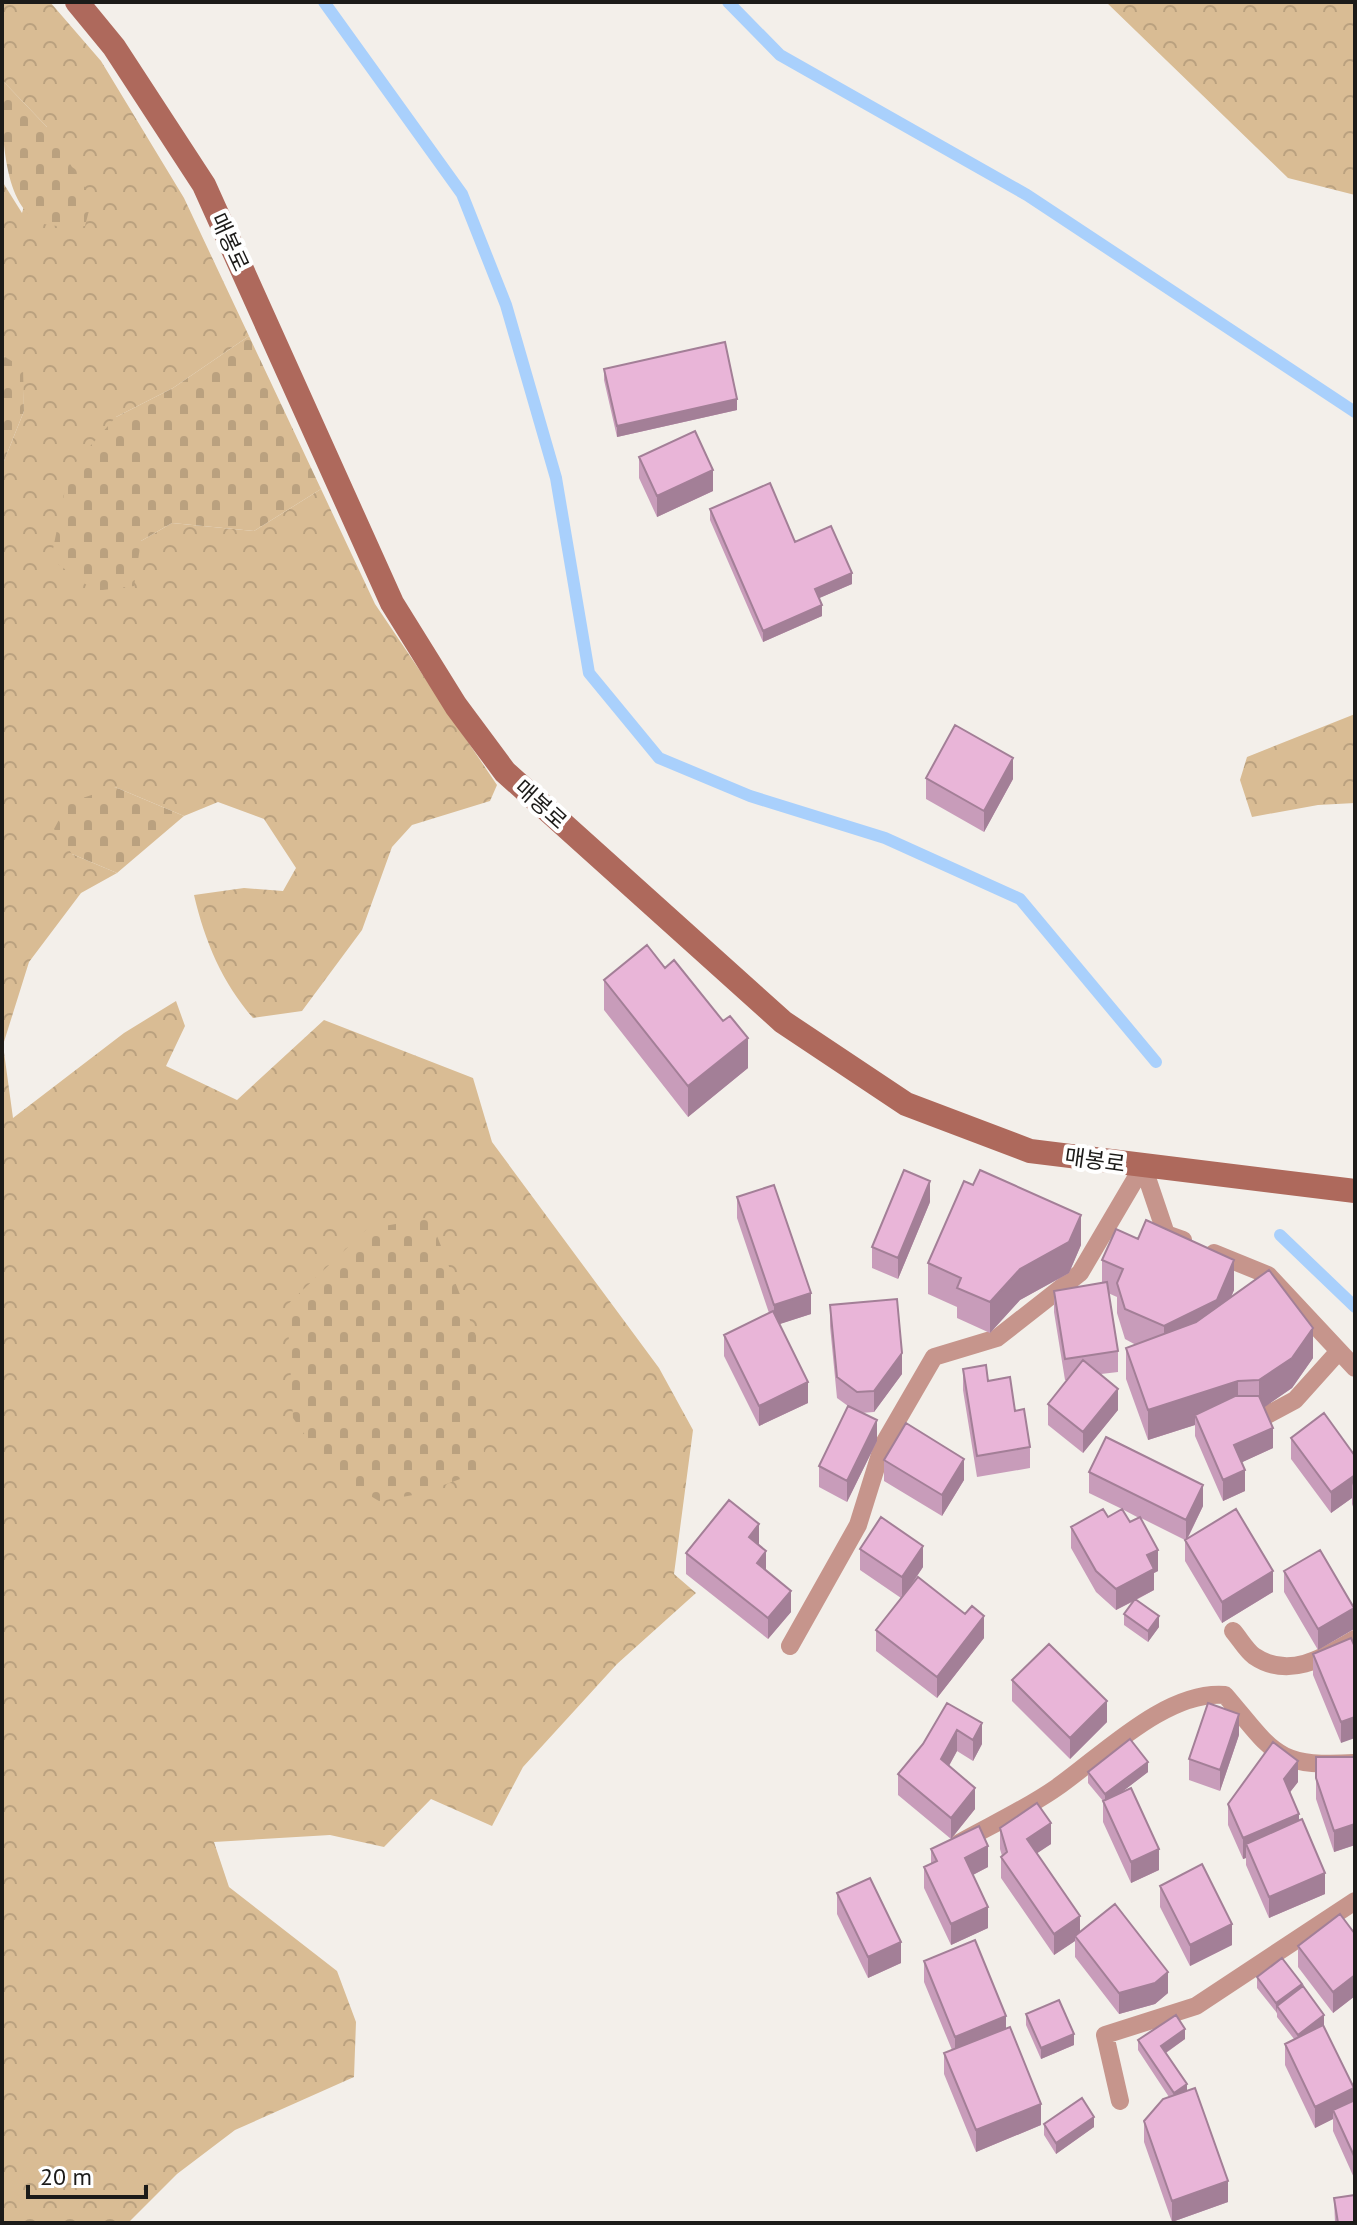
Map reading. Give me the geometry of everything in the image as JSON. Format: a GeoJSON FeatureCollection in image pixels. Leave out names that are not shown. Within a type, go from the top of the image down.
{"type":"FeatureCollection","features":[{"type":"Feature","properties":{"kind":"street","name":"매봉로"},"geometry":{"type":"LineString","coordinates":[[77,2],[114,47],[204,185],[392,603],[456,706],[505,772],[783,1022],[906,1104],[1030,1151],[1355,1191]]}},
{"type":"Feature","properties":{"kind":"lane"},"geometry":{"type":"LineString","coordinates":[[1143,1166],[1166,1234],[1268,1275],[1355,1368]]}},
{"type":"Feature","properties":{"kind":"lane"},"geometry":{"type":"LineString","coordinates":[[790,1646],[858,1525],[883,1445],[934,1357],[997,1338],[1080,1273],[1143,1166]]}},
{"type":"Feature","properties":{"kind":"lane"},"geometry":{"type":"LineString","coordinates":[[1267,1415],[1295,1400],[1339,1351]]}},
{"type":"Feature","properties":{"kind":"lane"},"geometry":{"type":"LineString","coordinates":[[1233,1631],[1255,1656],[1291,1668],[1319,1661],[1355,1639]]}},
{"type":"Feature","properties":{"kind":"lane"},"geometry":{"type":"LineString","coordinates":[[946,1851],[1053,1790],[1161,1711],[1206,1693],[1225,1695],[1277,1756],[1315,1765],[1355,1763]]}},
{"type":"Feature","properties":{"kind":"lane"},"geometry":{"type":"LineString","coordinates":[[1120,2101],[1105,2035],[1196,2006],[1355,1901]]}},
{"type":"Feature","properties":{"kind":"green space"},"geometry":{"type":"Polygon","coordinates":[[[2,2],[50,2],[101,61],[184,198],[249,336],[173,388],[116,417],[141,541],[172,523],[254,531],[321,489],[375,604],[497,785],[490,801],[412,825],[392,847],[362,930],[302,1011],[253,1018],[216,961],[194,895],[244,888],[283,891],[296,868],[264,819],[218,802],[184,816],[115,787],[72,854],[117,873],[81,893],[29,962],[3,1045],[13,1118],[124,1033],[176,1001],[185,1026],[166,1066],[237,1100],[324,1020],[473,1078],[492,1142],[659,1368],[693,1430],[674,1574],[696,1593],[617,1664],[523,1767],[492,1826],[431,1799],[384,1847],[330,1835],[214,1842],[229,1887],[337,1971],[356,2022],[354,2077],[235,2130],[177,2174],[128,2223],[2,2223],[2,466],[24,411],[22,369],[2,355],[2,181],[22,213],[47,127],[2,80],[2,2]]]}},
{"type":"Feature","properties":{"kind":"green space"},"geometry":{"type":"Polygon","coordinates":[[[1106,2],[1355,2],[1355,195],[1288,178],[1106,2]]]}},
{"type":"Feature","properties":{"kind":"green space"},"geometry":{"type":"Polygon","coordinates":[[[2,80],[47,127],[92,199],[85,226],[48,225],[32,217],[21,204],[7,165],[2,80]]]}},
{"type":"Feature","properties":{"kind":"green space"},"geometry":{"type":"Polygon","coordinates":[[[249,336],[321,489],[254,531],[172,523],[141,541],[134,586],[95,591],[51,559],[69,470],[116,417],[173,388],[249,336]]]}},
{"type":"Feature","properties":{"kind":"green space"},"geometry":{"type":"Polygon","coordinates":[[[2,355],[23,368],[24,411],[2,466],[2,355]]]}},
{"type":"Feature","properties":{"kind":"green space"},"geometry":{"type":"Polygon","coordinates":[[[1355,714],[1355,803],[1318,805],[1252,817],[1240,780],[1247,757],[1355,714]]]}},
{"type":"Feature","properties":{"kind":"green space"},"geometry":{"type":"Polygon","coordinates":[[[115,787],[184,816],[117,873],[72,854],[54,829],[68,803],[115,787]]]}},
{"type":"Feature","properties":{"kind":"green space"},"geometry":{"type":"Polygon","coordinates":[[[430,1218],[477,1338],[485,1470],[419,1494],[379,1501],[332,1473],[293,1418],[287,1305],[367,1229],[430,1218]]]}},
{"type":"Feature","properties":{"kind":"building"},"geometry":{"type":"Polygon","coordinates":[[[725,342],[737,399],[617,426],[604,369],[725,342]]]}},
{"type":"Feature","properties":{"kind":"building"},"geometry":{"type":"Polygon","coordinates":[[[695,431],[713,470],[657,496],[639,457],[695,431]]]}},
{"type":"Feature","properties":{"kind":"building"},"geometry":{"type":"Polygon","coordinates":[[[770,483],[795,542],[831,526],[852,573],[815,589],[822,605],[763,631],[710,509],[770,483]]]}},
{"type":"Feature","properties":{"kind":"building"},"geometry":{"type":"Polygon","coordinates":[[[955,725],[1013,758],[984,811],[926,778],[955,725]]]}},
{"type":"Feature","properties":{"kind":"building"},"geometry":{"type":"Polygon","coordinates":[[[647,945],[665,968],[674,960],[723,1021],[730,1016],[748,1038],[688,1086],[604,980],[647,945]]]}},
{"type":"Feature","properties":{"kind":"building"},"geometry":{"type":"Polygon","coordinates":[[[904,1170],[930,1181],[898,1258],[872,1247],[904,1170]]]}},
{"type":"Feature","properties":{"kind":"building"},"geometry":{"type":"Polygon","coordinates":[[[980,1170],[1081,1215],[1069,1242],[1020,1269],[990,1302],[957,1288],[961,1278],[928,1263],[964,1181],[973,1185],[980,1170]]]}},
{"type":"Feature","properties":{"kind":"building"},"geometry":{"type":"Polygon","coordinates":[[[774,1185],[811,1293],[774,1305],[737,1197],[774,1185]]]}},
{"type":"Feature","properties":{"kind":"building"},"geometry":{"type":"Polygon","coordinates":[[[1146,1220],[1234,1260],[1217,1300],[1164,1326],[1125,1309],[1117,1283],[1123,1269],[1102,1260],[1116,1229],[1138,1239],[1146,1220]]]}},
{"type":"Feature","properties":{"kind":"building"},"geometry":{"type":"Polygon","coordinates":[[[1269,1270],[1313,1328],[1292,1358],[1259,1380],[1238,1381],[1148,1410],[1126,1348],[1196,1322],[1269,1270]]]}},
{"type":"Feature","properties":{"kind":"building"},"geometry":{"type":"Polygon","coordinates":[[[1107,1282],[1118,1351],[1065,1359],[1054,1291],[1107,1282]]]}},
{"type":"Feature","properties":{"kind":"building"},"geometry":{"type":"Polygon","coordinates":[[[897,1299],[902,1353],[874,1391],[857,1392],[837,1377],[830,1305],[897,1299]]]}},
{"type":"Feature","properties":{"kind":"building"},"geometry":{"type":"Polygon","coordinates":[[[773,1311],[808,1382],[759,1406],[724,1335],[773,1311]]]}},
{"type":"Feature","properties":{"kind":"building"},"geometry":{"type":"Polygon","coordinates":[[[1083,1360],[1118,1389],[1083,1432],[1048,1404],[1083,1360]]]}},
{"type":"Feature","properties":{"kind":"building"},"geometry":{"type":"Polygon","coordinates":[[[986,1365],[988,1381],[1010,1377],[1015,1411],[1024,1409],[1030,1447],[977,1456],[963,1369],[986,1365]]]}},
{"type":"Feature","properties":{"kind":"building"},"geometry":{"type":"Polygon","coordinates":[[[1235,1396],[1259,1396],[1273,1428],[1234,1445],[1245,1470],[1223,1480],[1195,1415],[1235,1396]]]}},
{"type":"Feature","properties":{"kind":"building"},"geometry":{"type":"Polygon","coordinates":[[[848,1406],[877,1420],[847,1481],[819,1466],[848,1406]]]}},
{"type":"Feature","properties":{"kind":"building"},"geometry":{"type":"Polygon","coordinates":[[[1324,1413],[1355,1456],[1355,1475],[1331,1492],[1291,1438],[1324,1413]]]}},
{"type":"Feature","properties":{"kind":"building"},"geometry":{"type":"Polygon","coordinates":[[[906,1423],[964,1459],[942,1495],[884,1460],[906,1423]]]}},
{"type":"Feature","properties":{"kind":"building"},"geometry":{"type":"Polygon","coordinates":[[[1106,1437],[1203,1485],[1186,1520],[1089,1472],[1106,1437]]]}},
{"type":"Feature","properties":{"kind":"building"},"geometry":{"type":"Polygon","coordinates":[[[729,1500],[759,1524],[749,1537],[766,1551],[757,1563],[791,1591],[768,1618],[686,1553],[729,1500]]]}},
{"type":"Feature","properties":{"kind":"building"},"geometry":{"type":"Polygon","coordinates":[[[1103,1509],[1108,1517],[1122,1509],[1130,1522],[1140,1517],[1158,1550],[1147,1555],[1154,1569],[1116,1589],[1096,1571],[1071,1527],[1103,1509]]]}},
{"type":"Feature","properties":{"kind":"building"},"geometry":{"type":"Polygon","coordinates":[[[1236,1509],[1273,1571],[1222,1602],[1185,1540],[1236,1509]]]}},
{"type":"Feature","properties":{"kind":"building"},"geometry":{"type":"Polygon","coordinates":[[[881,1517],[923,1546],[902,1577],[860,1549],[881,1517]]]}},
{"type":"Feature","properties":{"kind":"building"},"geometry":{"type":"Polygon","coordinates":[[[1320,1550],[1354,1608],[1318,1629],[1284,1571],[1320,1550]]]}},
{"type":"Feature","properties":{"kind":"building"},"geometry":{"type":"Polygon","coordinates":[[[918,1577],[965,1614],[972,1606],[984,1616],[937,1677],[876,1630],[918,1577]]]}},
{"type":"Feature","properties":{"kind":"building"},"geometry":{"type":"Polygon","coordinates":[[[1135,1599],[1159,1616],[1148,1631],[1124,1614],[1135,1599]]]}},
{"type":"Feature","properties":{"kind":"building"},"geometry":{"type":"Polygon","coordinates":[[[1351,1638],[1355,1647],[1355,1717],[1341,1722],[1313,1654],[1351,1638]]]}},
{"type":"Feature","properties":{"kind":"building"},"geometry":{"type":"Polygon","coordinates":[[[1049,1644],[1107,1701],[1070,1738],[1012,1680],[1049,1644]]]}},
{"type":"Feature","properties":{"kind":"building"},"geometry":{"type":"Polygon","coordinates":[[[947,1703],[982,1723],[973,1740],[957,1730],[941,1759],[975,1788],[951,1818],[898,1774],[923,1744],[947,1703]]]}},
{"type":"Feature","properties":{"kind":"building"},"geometry":{"type":"Polygon","coordinates":[[[1208,1703],[1239,1714],[1220,1770],[1189,1759],[1208,1703]]]}},
{"type":"Feature","properties":{"kind":"building"},"geometry":{"type":"Polygon","coordinates":[[[1130,1739],[1148,1762],[1105,1794],[1088,1772],[1130,1739]]]}},
{"type":"Feature","properties":{"kind":"building"},"geometry":{"type":"Polygon","coordinates":[[[1273,1742],[1298,1761],[1284,1779],[1299,1814],[1243,1838],[1228,1804],[1273,1742]]]}},
{"type":"Feature","properties":{"kind":"building"},"geometry":{"type":"Polygon","coordinates":[[[1316,1757],[1355,1757],[1355,1824],[1334,1831],[1316,1778],[1316,1757]]]}},
{"type":"Feature","properties":{"kind":"building"},"geometry":{"type":"Polygon","coordinates":[[[1131,1788],[1159,1849],[1131,1862],[1103,1801],[1131,1788]]]}},
{"type":"Feature","properties":{"kind":"building"},"geometry":{"type":"Polygon","coordinates":[[[1037,1803],[1051,1823],[1027,1839],[1080,1916],[1054,1934],[1001,1857],[1007,1852],[1000,1828],[1037,1803]]]}},
{"type":"Feature","properties":{"kind":"building"},"geometry":{"type":"Polygon","coordinates":[[[1302,1819],[1325,1873],[1269,1897],[1246,1844],[1302,1819]]]}},
{"type":"Feature","properties":{"kind":"building"},"geometry":{"type":"Polygon","coordinates":[[[979,1826],[988,1846],[965,1858],[988,1907],[951,1924],[924,1867],[937,1861],[931,1849],[979,1826]]]}},
{"type":"Feature","properties":{"kind":"building"},"geometry":{"type":"Polygon","coordinates":[[[1202,1864],[1232,1924],[1190,1945],[1160,1886],[1202,1864]]]}},
{"type":"Feature","properties":{"kind":"building"},"geometry":{"type":"Polygon","coordinates":[[[870,1878],[901,1942],[868,1957],[837,1893],[870,1878]]]}},
{"type":"Feature","properties":{"kind":"building"},"geometry":{"type":"Polygon","coordinates":[[[1115,1904],[1168,1972],[1155,1983],[1119,1993],[1075,1936],[1115,1904]]]}},
{"type":"Feature","properties":{"kind":"building"},"geometry":{"type":"Polygon","coordinates":[[[1340,1914],[1355,1934],[1355,1975],[1333,1992],[1298,1946],[1340,1914]]]}},
{"type":"Feature","properties":{"kind":"building"},"geometry":{"type":"Polygon","coordinates":[[[975,1940],[1006,2016],[955,2037],[924,1961],[975,1940]]]}},
{"type":"Feature","properties":{"kind":"building"},"geometry":{"type":"Polygon","coordinates":[[[1282,1958],[1302,1984],[1276,2003],[1257,1977],[1282,1958]]]}},
{"type":"Feature","properties":{"kind":"building"},"geometry":{"type":"Polygon","coordinates":[[[1303,1986],[1324,2015],[1298,2035],[1277,2006],[1303,1986]]]}},
{"type":"Feature","properties":{"kind":"building"},"geometry":{"type":"Polygon","coordinates":[[[1059,2000],[1074,2034],[1041,2048],[1026,2014],[1059,2000]]]}},
{"type":"Feature","properties":{"kind":"building"},"geometry":{"type":"Polygon","coordinates":[[[1176,2015],[1185,2029],[1161,2046],[1187,2084],[1174,2093],[1138,2040],[1176,2015]]]}},
{"type":"Feature","properties":{"kind":"building"},"geometry":{"type":"Polygon","coordinates":[[[1323,2025],[1354,2088],[1315,2107],[1285,2044],[1323,2025]]]}},
{"type":"Feature","properties":{"kind":"building"},"geometry":{"type":"Polygon","coordinates":[[[1010,2027],[1041,2104],[976,2130],[944,2053],[1010,2027]]]}},
{"type":"Feature","properties":{"kind":"building"},"geometry":{"type":"Polygon","coordinates":[[[1195,2088],[1228,2181],[1172,2201],[1144,2121],[1163,2099],[1195,2088]]]}},
{"type":"Feature","properties":{"kind":"building"},"geometry":{"type":"Polygon","coordinates":[[[1082,2098],[1094,2117],[1056,2143],[1044,2124],[1082,2098]]]}},
{"type":"Feature","properties":{"kind":"building"},"geometry":{"type":"Polygon","coordinates":[[[1355,2100],[1355,2158],[1333,2110],[1355,2100]]]}},
{"type":"Feature","properties":{"kind":"building"},"geometry":{"type":"Polygon","coordinates":[[[1355,2195],[1355,2223],[1338,2223],[1334,2198],[1355,2195]]]}},
{"type":"Feature","properties":{"kind":"waterway"},"geometry":{"type":"LineString","coordinates":[[324,2],[462,194],[506,305],[556,478],[589,673],[659,758],[750,796],[885,838],[1020,899],[1156,1062]]}},
{"type":"Feature","properties":{"kind":"waterway"},"geometry":{"type":"LineString","coordinates":[[728,2],[780,55],[1027,195],[1355,412]]}},
{"type":"Feature","properties":{"kind":"waterway"},"geometry":{"type":"LineString","coordinates":[[1280,1235],[1355,1307]]}}]}
